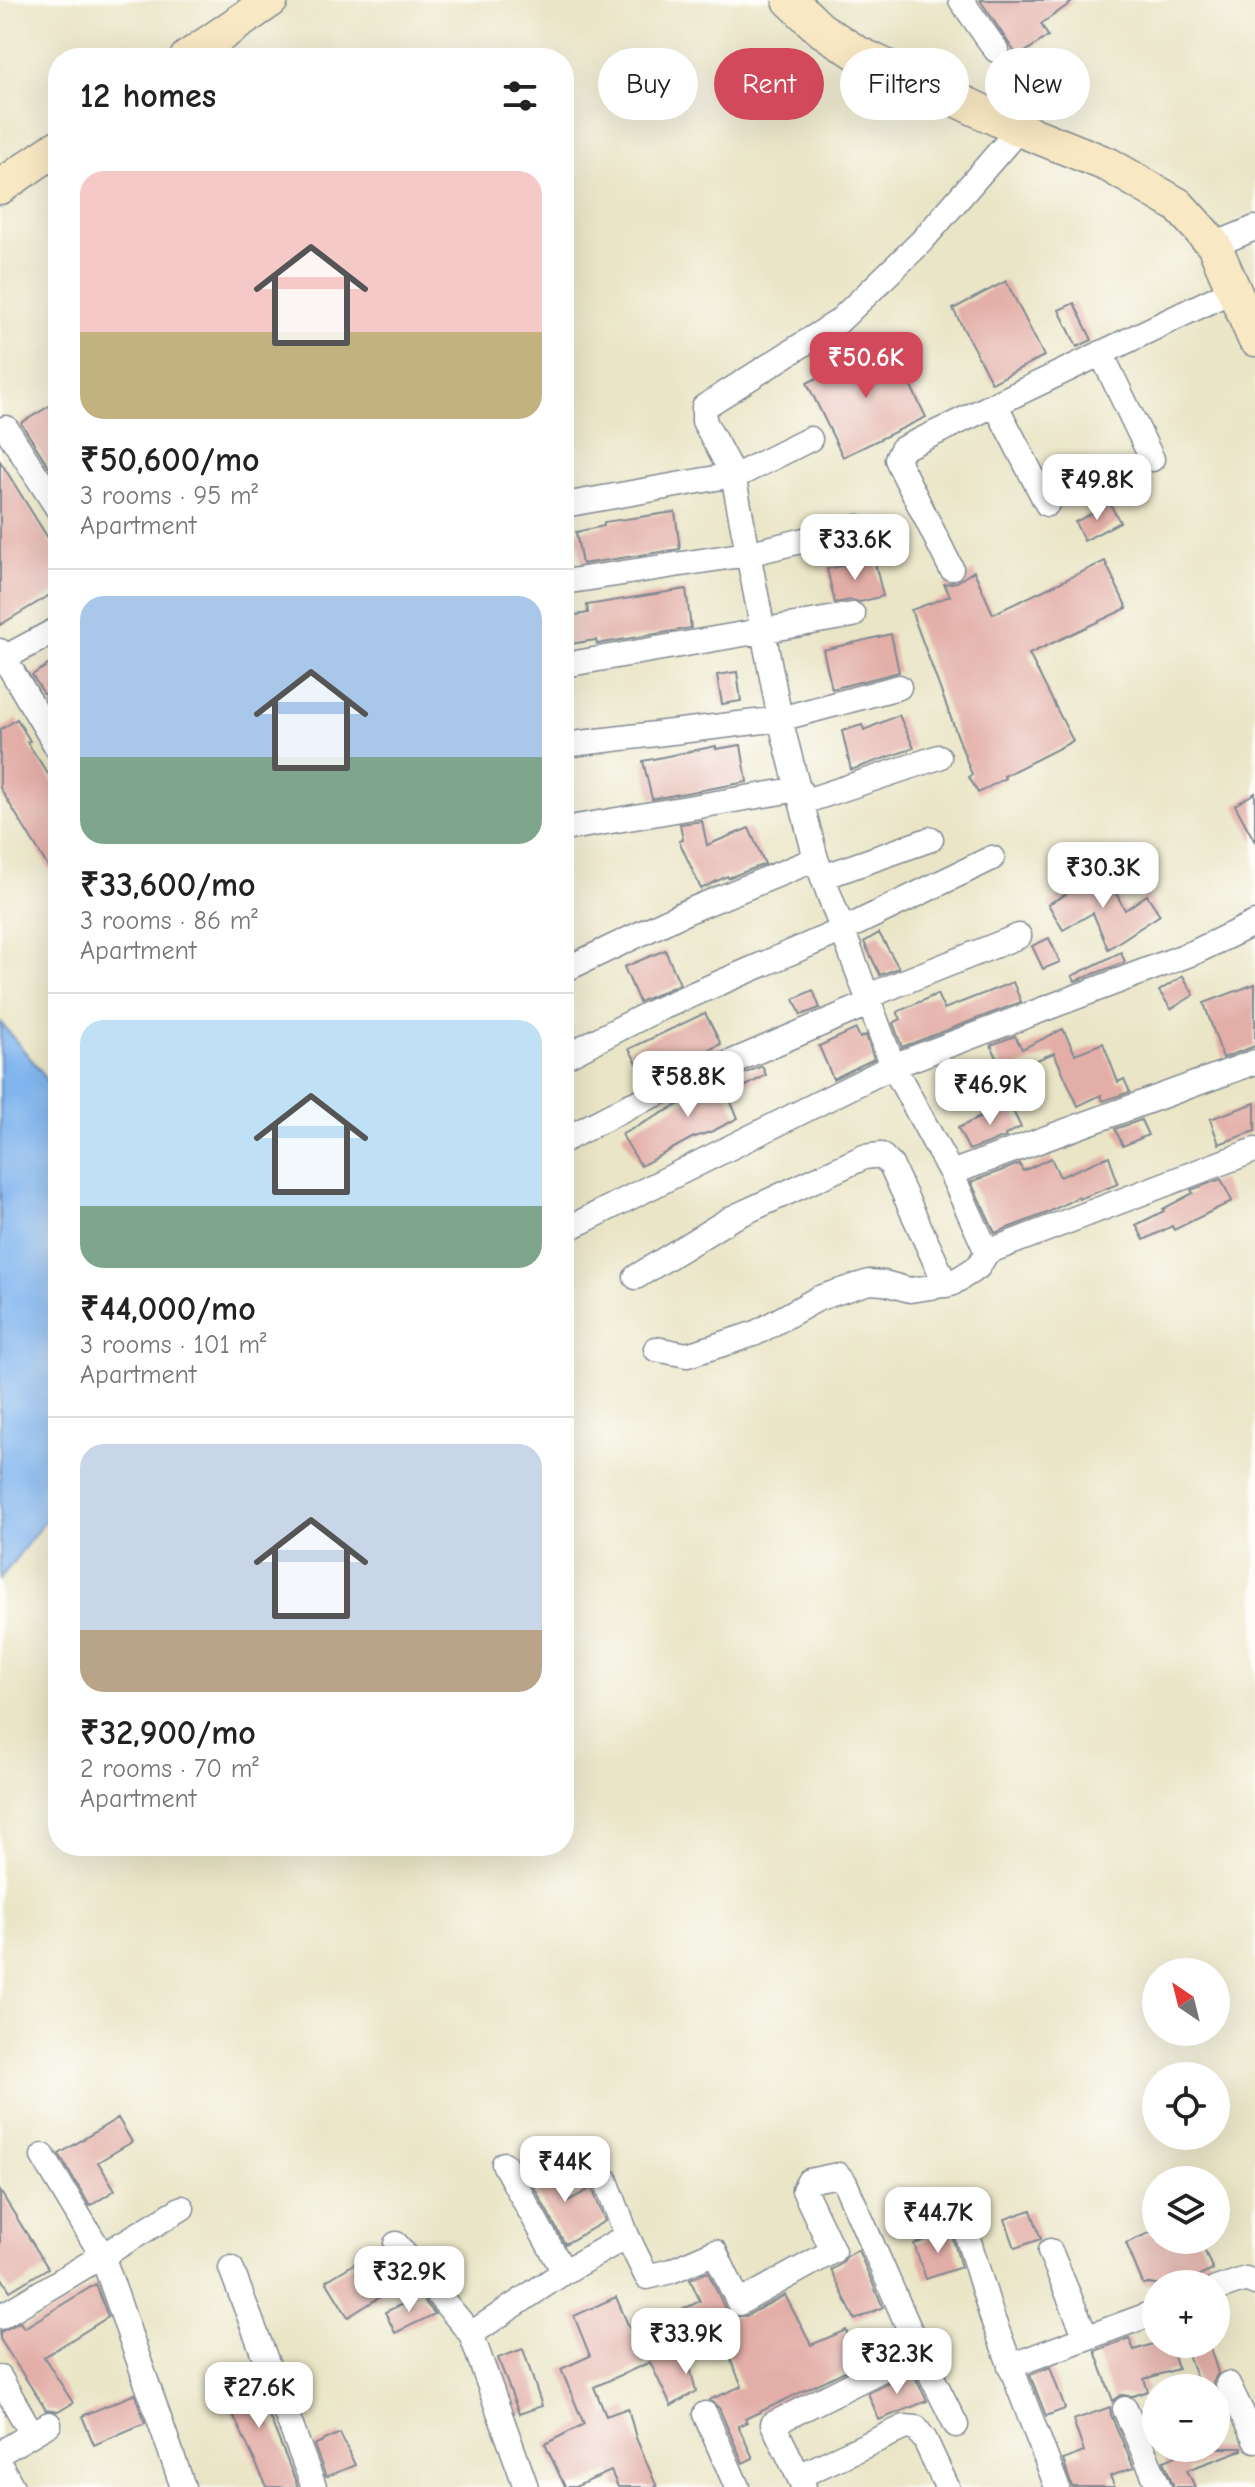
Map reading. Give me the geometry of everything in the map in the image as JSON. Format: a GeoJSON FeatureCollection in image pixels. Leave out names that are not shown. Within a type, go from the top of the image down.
{"type":"FeatureCollection","features":[{"type":"Feature","properties":{"kind":"street"},"geometry":{"type":"LineString","coordinates":[[201,48],[271,0]]}},
{"type":"Feature","properties":{"kind":"street"},"geometry":{"type":"LineString","coordinates":[[790,0],[820,29],[857,53],[1019,129],[1109,165],[1178,205],[1214,245],[1255,339]]}},
{"type":"Feature","properties":{"kind":"street"},"geometry":{"type":"LineString","coordinates":[[961,0],[995,48]]}},
{"type":"Feature","properties":{"kind":"street"},"geometry":{"type":"LineString","coordinates":[[987,1252],[951,1173],[893,1066],[819,868],[780,719],[734,476],[704,421],[704,407],[838,322],[921,242],[1019,129]]}},
{"type":"Feature","properties":{"kind":"street"},"geometry":{"type":"LineString","coordinates":[[0,187],[48,154]]}},
{"type":"Feature","properties":{"kind":"street"},"geometry":{"type":"LineString","coordinates":[[1214,245],[1255,228]]}},
{"type":"Feature","properties":{"kind":"street"},"geometry":{"type":"LineString","coordinates":[[951,568],[897,459],[902,449],[1233,290]]}},
{"type":"Feature","properties":{"kind":"street"},"geometry":{"type":"LineString","coordinates":[[1101,353],[1152,459]]}},
{"type":"Feature","properties":{"kind":"street"},"geometry":{"type":"LineString","coordinates":[[995,404],[1047,504]]}},
{"type":"Feature","properties":{"kind":"street"},"geometry":{"type":"LineString","coordinates":[[6,428],[48,493]]}},
{"type":"Feature","properties":{"kind":"street"},"geometry":{"type":"LineString","coordinates":[[574,503],[734,476],[810,439]]}},
{"type":"Feature","properties":{"kind":"street"},"geometry":{"type":"LineString","coordinates":[[574,580],[747,554],[858,527]]}},
{"type":"Feature","properties":{"kind":"street"},"geometry":{"type":"LineString","coordinates":[[574,663],[853,615]]}},
{"type":"Feature","properties":{"kind":"street"},"geometry":{"type":"LineString","coordinates":[[48,633],[2,654],[48,732]]}},
{"type":"Feature","properties":{"kind":"street"},"geometry":{"type":"LineString","coordinates":[[574,744],[780,719],[899,687]]}},
{"type":"Feature","properties":{"kind":"street"},"geometry":{"type":"LineString","coordinates":[[574,828],[801,796],[939,757]]}},
{"type":"Feature","properties":{"kind":"street"},"geometry":{"type":"LineString","coordinates":[[574,965],[686,912],[819,868],[931,839]]}},
{"type":"Feature","properties":{"kind":"street"},"geometry":{"type":"LineString","coordinates":[[574,1052],[654,1011],[843,930],[992,858]]}},
{"type":"Feature","properties":{"kind":"street"},"geometry":{"type":"LineString","coordinates":[[574,1226],[893,1066],[1195,952],[1255,923]]}},
{"type":"Feature","properties":{"kind":"street"},"geometry":{"type":"LineString","coordinates":[[574,1135],[629,1106],[1019,936]]}},
{"type":"Feature","properties":{"kind":"street"},"geometry":{"type":"LineString","coordinates":[[951,1173],[1255,1062]]}},
{"type":"Feature","properties":{"kind":"street"},"geometry":{"type":"LineString","coordinates":[[656,1349],[687,1355],[729,1342],[756,1333],[819,1298],[869,1282],[910,1290],[946,1285],[978,1267],[987,1252],[1255,1150]]}},
{"type":"Feature","properties":{"kind":"street"},"geometry":{"type":"LineString","coordinates":[[636,1277],[730,1219],[864,1157],[881,1155],[891,1165],[946,1285]]}},
{"type":"Feature","properties":{"kind":"street"},"geometry":{"type":"LineString","coordinates":[[43,2156],[102,2255],[183,2487]]}},
{"type":"Feature","properties":{"kind":"street"},"geometry":{"type":"LineString","coordinates":[[504,2164],[564,2272]]}},
{"type":"Feature","properties":{"kind":"street"},"geometry":{"type":"LineString","coordinates":[[605,2178],[647,2277],[671,2271],[715,2252],[739,2303],[833,2251],[804,2190],[809,2181],[838,2175],[845,2183],[919,2351],[956,2425]]}},
{"type":"Feature","properties":{"kind":"street"},"geometry":{"type":"LineString","coordinates":[[0,2317],[182,2208]]}},
{"type":"Feature","properties":{"kind":"street"},"geometry":{"type":"LineString","coordinates":[[967,2235],[1010,2366],[1057,2487]]}},
{"type":"Feature","properties":{"kind":"street"},"geometry":{"type":"LineString","coordinates":[[471,2334],[564,2272],[627,2236]]}},
{"type":"Feature","properties":{"kind":"street"},"geometry":{"type":"LineString","coordinates":[[396,2244],[471,2334],[526,2487]]}},
{"type":"Feature","properties":{"kind":"street"},"geometry":{"type":"LineString","coordinates":[[1050,2251],[1086,2337]]}},
{"type":"Feature","properties":{"kind":"street"},"geometry":{"type":"LineString","coordinates":[[231,2268],[314,2487]]}},
{"type":"Feature","properties":{"kind":"street"},"geometry":{"type":"LineString","coordinates":[[1230,2284],[1246,2279],[1255,2283]]}},
{"type":"Feature","properties":{"kind":"street"},"geometry":{"type":"LineString","coordinates":[[1010,2366],[1142,2317]]}},
{"type":"Feature","properties":{"kind":"street"},"geometry":{"type":"LineString","coordinates":[[919,2351],[773,2424],[801,2481],[905,2427],[916,2428],[947,2487]]}},
{"type":"Feature","properties":{"kind":"street"},"geometry":{"type":"LineString","coordinates":[[0,2378],[40,2429],[0,2453]]}},
{"type":"Feature","properties":{"kind":"street"},"geometry":{"type":"LineString","coordinates":[[1230,2388],[1255,2440]]}},
{"type":"Feature","properties":{"kind":"street"},"geometry":{"type":"LineString","coordinates":[[1125,2409],[1159,2487]]}},
{"type":"Feature","properties":{"kind":"street"},"geometry":{"type":"LineString","coordinates":[[705,2414],[737,2487]]}},
{"type":"Feature","properties":{"kind":"street"},"geometry":{"type":"LineString","coordinates":[[0,2465],[12,2487]]}},
{"type":"Feature","properties":{"kind":"water"},"geometry":{"type":"Polygon","coordinates":[[[0,1022],[48,1084],[48,1517],[0,1579],[0,1022]]]}},
{"type":"Feature","properties":{"kind":"building"},"geometry":{"type":"Polygon","coordinates":[[[980,0],[1075,0],[1041,24],[1048,36],[1031,48],[1012,48],[980,0]]]}},
{"type":"Feature","properties":{"kind":"building"},"geometry":{"type":"Polygon","coordinates":[[[1006,281],[1044,356],[992,383],[953,309],[1006,281]]]}},
{"type":"Feature","properties":{"kind":"building"},"geometry":{"type":"Polygon","coordinates":[[[1074,303],[1092,340],[1077,347],[1059,310],[1074,303]]]}},
{"type":"Feature","properties":{"kind":"building"},"geometry":{"type":"Polygon","coordinates":[[[890,343],[926,417],[843,457],[807,383],[890,343]]]}},
{"type":"Feature","properties":{"kind":"building"},"geometry":{"type":"Polygon","coordinates":[[[48,407],[48,465],[21,423],[48,407]]]}},
{"type":"Feature","properties":{"kind":"building"},"geometry":{"type":"Polygon","coordinates":[[[0,461],[48,538],[48,596],[0,625],[0,461]]]}},
{"type":"Feature","properties":{"kind":"building"},"geometry":{"type":"Polygon","coordinates":[[[1110,504],[1120,522],[1084,541],[1075,522],[1110,504]]]}},
{"type":"Feature","properties":{"kind":"building"},"geometry":{"type":"Polygon","coordinates":[[[675,512],[680,549],[582,564],[576,532],[604,526],[604,522],[675,512]]]}},
{"type":"Feature","properties":{"kind":"building"},"geometry":{"type":"Polygon","coordinates":[[[874,559],[883,596],[860,602],[835,603],[827,569],[874,559]]]}},
{"type":"Feature","properties":{"kind":"building"},"geometry":{"type":"Polygon","coordinates":[[[1105,561],[1127,608],[1029,654],[1073,741],[1004,776],[978,793],[969,777],[972,775],[911,610],[950,596],[944,584],[957,582],[974,571],[993,614],[1105,561]]]}},
{"type":"Feature","properties":{"kind":"building"},"geometry":{"type":"Polygon","coordinates":[[[686,589],[691,628],[597,644],[596,640],[574,643],[574,615],[588,613],[587,605],[686,589]]]}},
{"type":"Feature","properties":{"kind":"building"},"geometry":{"type":"Polygon","coordinates":[[[891,634],[899,672],[832,689],[823,650],[891,634]]]}},
{"type":"Feature","properties":{"kind":"building"},"geometry":{"type":"Polygon","coordinates":[[[48,665],[48,700],[32,675],[48,665]]]}},
{"type":"Feature","properties":{"kind":"building"},"geometry":{"type":"Polygon","coordinates":[[[737,672],[741,701],[722,704],[717,675],[737,672]]]}},
{"type":"Feature","properties":{"kind":"building"},"geometry":{"type":"Polygon","coordinates":[[[899,715],[914,748],[851,770],[842,731],[862,725],[864,730],[899,715]]]}},
{"type":"Feature","properties":{"kind":"building"},"geometry":{"type":"Polygon","coordinates":[[[17,719],[30,741],[27,742],[48,774],[48,867],[0,788],[0,730],[17,719]]]}},
{"type":"Feature","properties":{"kind":"building"},"geometry":{"type":"Polygon","coordinates":[[[741,745],[747,782],[652,799],[643,761],[716,746],[716,749],[741,745]]]}},
{"type":"Feature","properties":{"kind":"building"},"geometry":{"type":"Polygon","coordinates":[[[1255,793],[1255,842],[1235,805],[1255,793]]]}},
{"type":"Feature","properties":{"kind":"building"},"geometry":{"type":"Polygon","coordinates":[[[702,821],[707,845],[749,828],[765,864],[727,876],[701,889],[679,841],[683,840],[680,824],[702,821]]]}},
{"type":"Feature","properties":{"kind":"building"},"geometry":{"type":"Polygon","coordinates":[[[1105,873],[1125,910],[1147,895],[1160,915],[1108,949],[1093,913],[1063,930],[1048,904],[1105,873]]]}},
{"type":"Feature","properties":{"kind":"building"},"geometry":{"type":"Polygon","coordinates":[[[879,933],[899,968],[880,975],[864,942],[879,933]]]}},
{"type":"Feature","properties":{"kind":"building"},"geometry":{"type":"Polygon","coordinates":[[[1049,938],[1060,962],[1043,969],[1032,946],[1049,938]]]}},
{"type":"Feature","properties":{"kind":"building"},"geometry":{"type":"Polygon","coordinates":[[[665,950],[680,984],[639,1002],[624,967],[665,950]]]}},
{"type":"Feature","properties":{"kind":"building"},"geometry":{"type":"Polygon","coordinates":[[[1121,952],[1125,962],[1075,981],[1072,976],[1121,952]]]}},
{"type":"Feature","properties":{"kind":"building"},"geometry":{"type":"Polygon","coordinates":[[[1183,976],[1194,995],[1171,1009],[1159,991],[1183,976]]]}},
{"type":"Feature","properties":{"kind":"building"},"geometry":{"type":"Polygon","coordinates":[[[1013,982],[1021,1002],[902,1047],[893,1023],[901,1019],[897,1012],[937,994],[944,1009],[1013,982]]]}},
{"type":"Feature","properties":{"kind":"building"},"geometry":{"type":"Polygon","coordinates":[[[1255,984],[1255,1046],[1223,1058],[1204,1003],[1255,984]]]}},
{"type":"Feature","properties":{"kind":"building"},"geometry":{"type":"Polygon","coordinates":[[[813,990],[820,1008],[801,1015],[794,999],[813,990]]]}},
{"type":"Feature","properties":{"kind":"building"},"geometry":{"type":"Polygon","coordinates":[[[705,1013],[721,1044],[647,1081],[629,1049],[705,1013]]]}},
{"type":"Feature","properties":{"kind":"building"},"geometry":{"type":"Polygon","coordinates":[[[856,1029],[860,1038],[866,1035],[874,1059],[833,1079],[819,1046],[856,1029]]]}},
{"type":"Feature","properties":{"kind":"building"},"geometry":{"type":"Polygon","coordinates":[[[1063,1029],[1075,1054],[1103,1043],[1118,1082],[1124,1079],[1130,1092],[1103,1101],[1101,1095],[1078,1106],[1054,1053],[1004,1073],[991,1045],[1015,1036],[1022,1049],[1063,1029]]]}},
{"type":"Feature","properties":{"kind":"building"},"geometry":{"type":"Polygon","coordinates":[[[762,1066],[766,1075],[728,1096],[738,1118],[692,1138],[641,1166],[622,1135],[624,1133],[710,1088],[762,1066]]]}},
{"type":"Feature","properties":{"kind":"building"},"geometry":{"type":"Polygon","coordinates":[[[1009,1103],[1021,1127],[1006,1137],[969,1150],[958,1128],[1009,1103]]]}},
{"type":"Feature","properties":{"kind":"building"},"geometry":{"type":"Polygon","coordinates":[[[1255,1103],[1255,1131],[1219,1144],[1210,1119],[1255,1103]]]}},
{"type":"Feature","properties":{"kind":"building"},"geometry":{"type":"Polygon","coordinates":[[[1141,1120],[1148,1135],[1123,1146],[1115,1129],[1141,1120]]]}},
{"type":"Feature","properties":{"kind":"building"},"geometry":{"type":"Polygon","coordinates":[[[1109,1156],[1118,1184],[1078,1197],[995,1233],[971,1182],[1019,1164],[1023,1171],[1051,1158],[1060,1177],[1109,1156]]]}},
{"type":"Feature","properties":{"kind":"building"},"geometry":{"type":"Polygon","coordinates":[[[1221,1179],[1232,1201],[1174,1230],[1172,1226],[1144,1240],[1136,1225],[1193,1193],[1191,1190],[1221,1179]]]}},
{"type":"Feature","properties":{"kind":"building"},"geometry":{"type":"Polygon","coordinates":[[[118,2118],[132,2142],[98,2162],[115,2190],[90,2206],[59,2154],[118,2118]]]}},
{"type":"Feature","properties":{"kind":"building"},"geometry":{"type":"Polygon","coordinates":[[[545,2158],[568,2201],[592,2188],[605,2221],[565,2244],[524,2169],[545,2158]]]}},
{"type":"Feature","properties":{"kind":"building"},"geometry":{"type":"Polygon","coordinates":[[[0,2191],[48,2268],[10,2291],[0,2275],[0,2191]]]}},
{"type":"Feature","properties":{"kind":"building"},"geometry":{"type":"Polygon","coordinates":[[[1031,2210],[1041,2239],[1015,2248],[1005,2219],[1031,2210]]]}},
{"type":"Feature","properties":{"kind":"building"},"geometry":{"type":"Polygon","coordinates":[[[953,2230],[961,2267],[926,2279],[914,2244],[953,2230]]]}},
{"type":"Feature","properties":{"kind":"building"},"geometry":{"type":"Polygon","coordinates":[[[1142,2236],[1142,2254],[1206,2254],[1213,2270],[1142,2270],[1142,2282],[1126,2243],[1142,2236]]]}},
{"type":"Feature","properties":{"kind":"building"},"geometry":{"type":"Polygon","coordinates":[[[858,2250],[883,2307],[855,2320],[831,2270],[858,2250]]]}},
{"type":"Feature","properties":{"kind":"building"},"geometry":{"type":"Polygon","coordinates":[[[359,2261],[380,2297],[348,2317],[326,2281],[359,2261]]]}},
{"type":"Feature","properties":{"kind":"building"},"geometry":{"type":"Polygon","coordinates":[[[708,2272],[731,2316],[746,2316],[785,2295],[811,2345],[846,2330],[860,2364],[745,2419],[747,2422],[738,2426],[753,2458],[743,2463],[719,2408],[709,2400],[742,2386],[718,2331],[684,2345],[696,2391],[671,2406],[650,2362],[594,2387],[606,2416],[628,2408],[636,2438],[657,2487],[618,2487],[611,2471],[575,2487],[565,2487],[545,2444],[584,2424],[561,2369],[590,2356],[574,2316],[616,2297],[632,2334],[700,2301],[690,2279],[708,2272]]]}},
{"type":"Feature","properties":{"kind":"building"},"geometry":{"type":"Polygon","coordinates":[[[96,2284],[108,2317],[44,2357],[73,2403],[58,2412],[46,2410],[0,2339],[0,2332],[20,2322],[24,2328],[96,2284]]]}},
{"type":"Feature","properties":{"kind":"building"},"geometry":{"type":"Polygon","coordinates":[[[420,2296],[435,2314],[395,2333],[385,2312],[420,2296]]]}},
{"type":"Feature","properties":{"kind":"building"},"geometry":{"type":"Polygon","coordinates":[[[1129,2338],[1134,2350],[1142,2347],[1142,2358],[1174,2358],[1178,2369],[1161,2374],[1142,2374],[1142,2393],[1120,2395],[1113,2401],[1095,2351],[1129,2338]]]}},
{"type":"Feature","properties":{"kind":"building"},"geometry":{"type":"Polygon","coordinates":[[[523,2349],[542,2406],[519,2414],[498,2358],[523,2349]]]}},
{"type":"Feature","properties":{"kind":"building"},"geometry":{"type":"Polygon","coordinates":[[[1189,2358],[1213,2358],[1217,2374],[1195,2374],[1189,2358]]]}},
{"type":"Feature","properties":{"kind":"building"},"geometry":{"type":"Polygon","coordinates":[[[1050,2367],[1065,2409],[1046,2416],[1030,2375],[1050,2367]]]}},
{"type":"Feature","properties":{"kind":"building"},"geometry":{"type":"Polygon","coordinates":[[[254,2371],[298,2487],[267,2487],[220,2387],[254,2371]]]}},
{"type":"Feature","properties":{"kind":"building"},"geometry":{"type":"Polygon","coordinates":[[[912,2371],[927,2401],[879,2420],[868,2393],[912,2371]]]}},
{"type":"Feature","properties":{"kind":"building"},"geometry":{"type":"Polygon","coordinates":[[[135,2394],[145,2423],[94,2445],[82,2416],[135,2394]]]}},
{"type":"Feature","properties":{"kind":"building"},"geometry":{"type":"Polygon","coordinates":[[[1110,2407],[1134,2468],[1110,2476],[1115,2487],[1072,2487],[1063,2460],[1084,2452],[1073,2420],[1110,2407]]]}},
{"type":"Feature","properties":{"kind":"building"},"geometry":{"type":"Polygon","coordinates":[[[340,2433],[355,2465],[326,2477],[314,2445],[340,2433]]]}},
{"type":"Feature","properties":{"kind":"building"},"geometry":{"type":"Polygon","coordinates":[[[1230,2448],[1242,2450],[1230,2454],[1230,2448]]]}},
{"type":"Feature","properties":{"kind":"building"},"geometry":{"type":"Polygon","coordinates":[[[1164,2462],[1209,2462],[1187,2470],[1195,2487],[1174,2487],[1164,2462]]]}}]}
